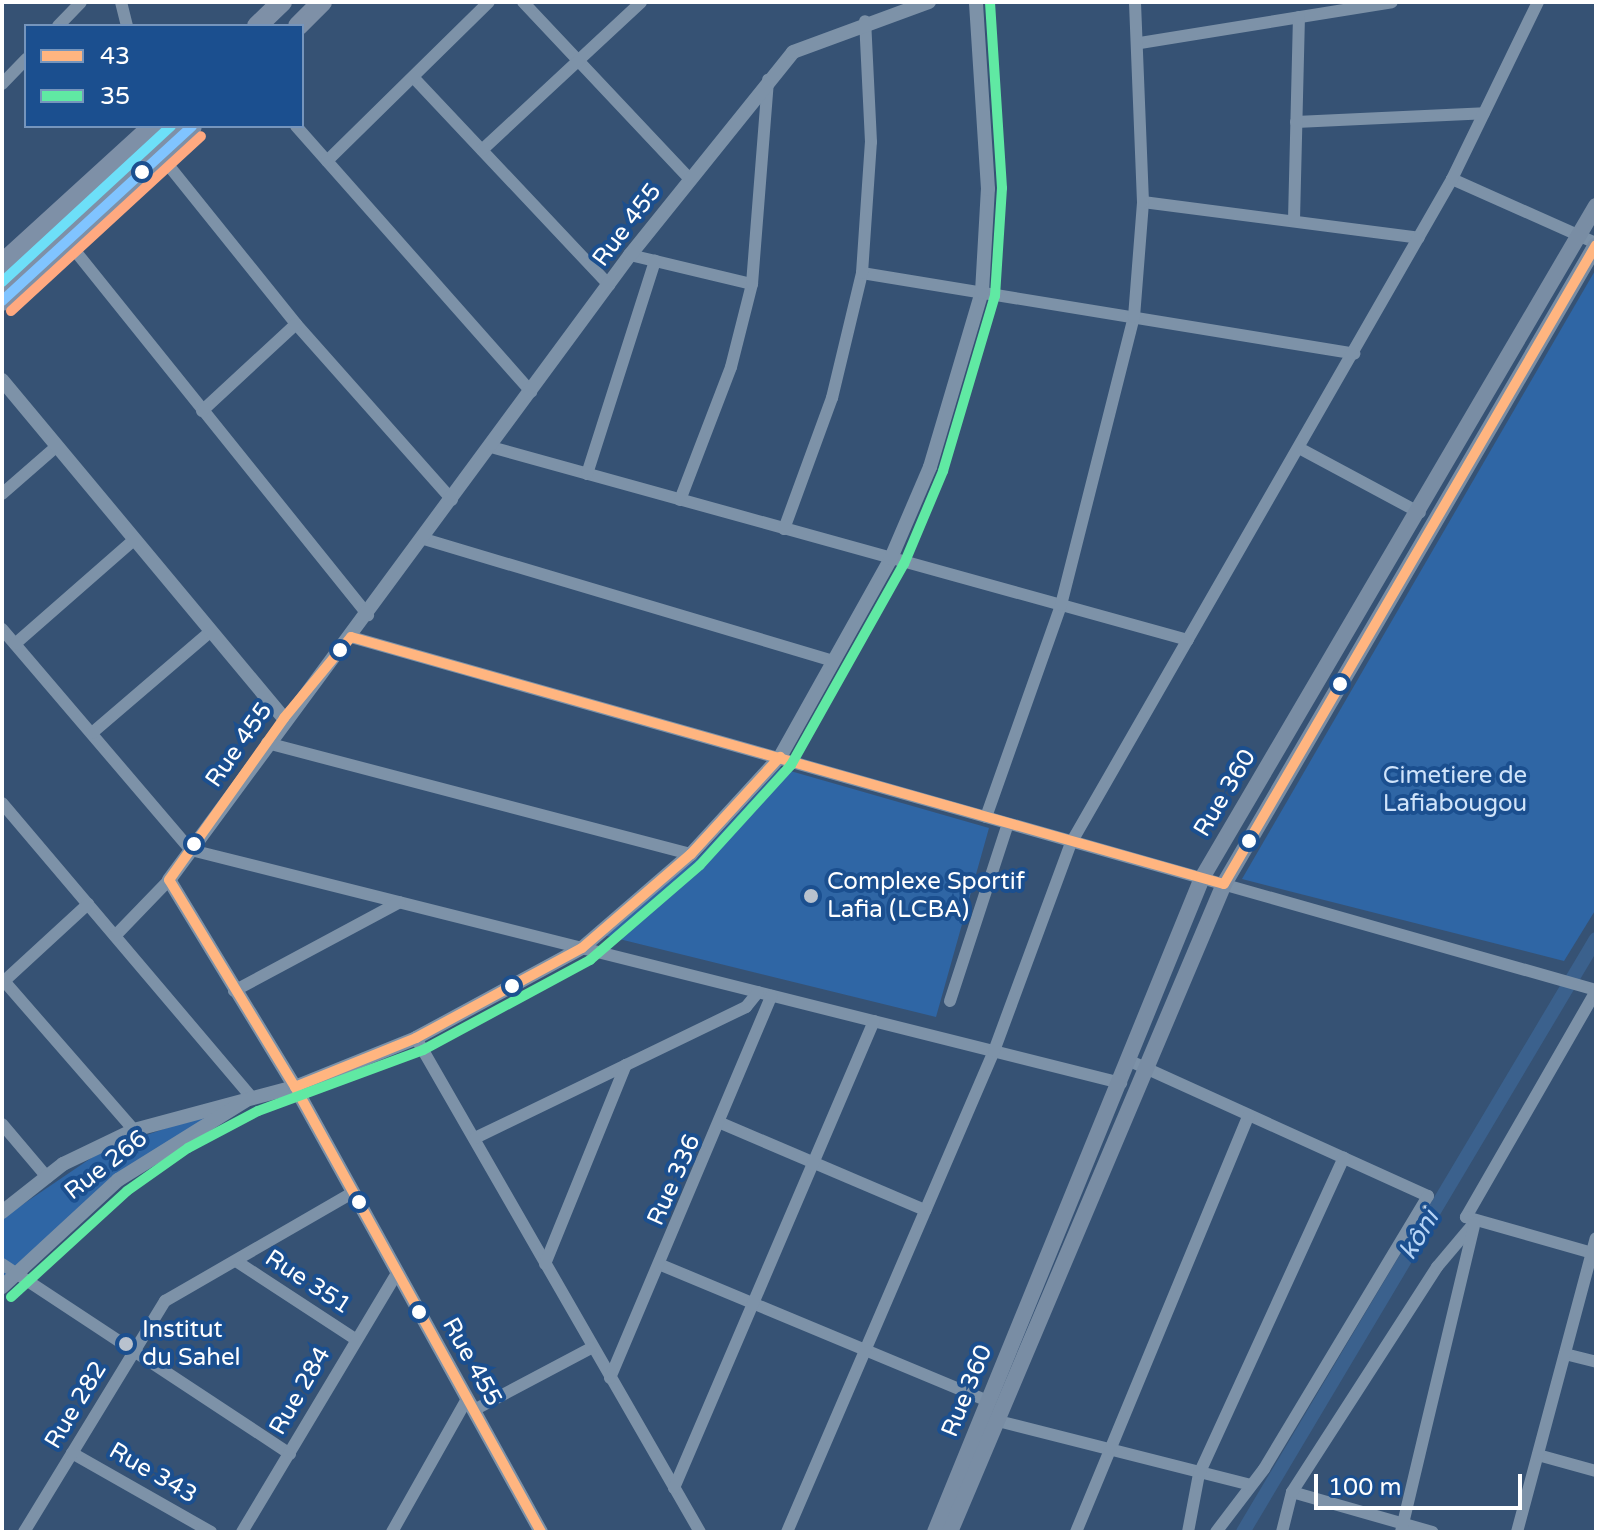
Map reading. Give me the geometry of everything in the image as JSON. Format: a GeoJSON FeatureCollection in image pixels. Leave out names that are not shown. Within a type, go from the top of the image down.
{"type":"FeatureCollection","features":[{"type":"Feature","properties":{"kind":"highway"},"geometry":{"type":"LineString","coordinates":[[262,18],[282,2]]}},
{"type":"Feature","properties":{"kind":"highway"},"geometry":{"type":"LineString","coordinates":[[300,24],[322,2]]}},
{"type":"Feature","properties":{"kind":"highway"},"geometry":{"type":"LineString","coordinates":[[2,264],[151,128]]}},
{"type":"Feature","properties":{"kind":"highway"},"geometry":{"type":"LineString","coordinates":[[2,301],[190,128]]}},
{"type":"Feature","properties":{"kind":"main road","name":"Rue 360"},"geometry":{"type":"LineString","coordinates":[[950,1532],[1224,884],[1591,241],[1596,206]]}},
{"type":"Feature","properties":{"kind":"main road","name":"Rue 360"},"geometry":{"type":"LineString","coordinates":[[935,1532],[1130,1061],[1202,878],[1420,513],[1591,241]]}},
{"type":"Feature","properties":{"kind":"street"},"geometry":{"type":"LineString","coordinates":[[60,24],[81,2]]}},
{"type":"Feature","properties":{"kind":"street"},"geometry":{"type":"LineString","coordinates":[[121,2],[126,24]]}},
{"type":"Feature","properties":{"kind":"street"},"geometry":{"type":"LineString","coordinates":[[327,161],[489,2]]}},
{"type":"Feature","properties":{"kind":"street"},"geometry":{"type":"LineString","coordinates":[[523,2],[689,178]]}},
{"type":"Feature","properties":{"kind":"street"},"geometry":{"type":"LineString","coordinates":[[482,150],[641,2]]}},
{"type":"Feature","properties":{"kind":"street"},"geometry":{"type":"LineString","coordinates":[[784,529],[832,398],[862,273],[871,142],[865,21],[929,2]]}},
{"type":"Feature","properties":{"kind":"street","name":"Rue 266"},"geometry":{"type":"LineString","coordinates":[[2,1212],[47,1177],[134,1130],[295,1087],[416,1038],[582,948],[691,854],[780,757],[891,558],[930,467],[982,292],[988,189],[976,2]]}},
{"type":"Feature","properties":{"kind":"street"},"geometry":{"type":"LineString","coordinates":[[986,817],[1061,605],[1134,317],[1143,202],[1140,43],[1135,2]]}},
{"type":"Feature","properties":{"kind":"street"},"geometry":{"type":"LineString","coordinates":[[1140,43],[1349,6],[1392,2]]}},
{"type":"Feature","properties":{"kind":"street"},"geometry":{"type":"LineString","coordinates":[[787,1532],[863,1349],[994,1051],[1071,843],[1452,179],[1538,2]]}},
{"type":"Feature","properties":{"kind":"street"},"geometry":{"type":"LineString","coordinates":[[1294,220],[1299,17]]}},
{"type":"Feature","properties":{"kind":"street","name":"Rue 455"},"geometry":{"type":"LineString","coordinates":[[541,1532],[295,1087],[169,880],[284,718],[368,615],[630,255],[768,80],[806,43],[865,21]]}},
{"type":"Feature","properties":{"kind":"street"},"geometry":{"type":"LineString","coordinates":[[2,84],[24,61]]}},
{"type":"Feature","properties":{"kind":"street"},"geometry":{"type":"LineString","coordinates":[[413,77],[609,285]]}},
{"type":"Feature","properties":{"kind":"street"},"geometry":{"type":"LineString","coordinates":[[680,500],[731,367],[752,284],[768,80]]}},
{"type":"Feature","properties":{"kind":"street"},"geometry":{"type":"LineString","coordinates":[[1296,122],[1484,113]]}},
{"type":"Feature","properties":{"kind":"street"},"geometry":{"type":"LineString","coordinates":[[298,128],[531,392]]}},
{"type":"Feature","properties":{"kind":"street"},"geometry":{"type":"LineString","coordinates":[[161,156],[296,324],[452,500]]}},
{"type":"Feature","properties":{"kind":"street"},"geometry":{"type":"LineString","coordinates":[[1452,179],[1591,241]]}},
{"type":"Feature","properties":{"kind":"street"},"geometry":{"type":"LineString","coordinates":[[1143,202],[1419,238]]}},
{"type":"Feature","properties":{"kind":"street"},"geometry":{"type":"LineString","coordinates":[[68,242],[368,615]]}},
{"type":"Feature","properties":{"kind":"street"},"geometry":{"type":"LineString","coordinates":[[630,255],[752,284]]}},
{"type":"Feature","properties":{"kind":"street"},"geometry":{"type":"LineString","coordinates":[[587,474],[655,261]]}},
{"type":"Feature","properties":{"kind":"street"},"geometry":{"type":"LineString","coordinates":[[862,273],[1354,354]]}},
{"type":"Feature","properties":{"kind":"street"},"geometry":{"type":"LineString","coordinates":[[202,411],[296,324]]}},
{"type":"Feature","properties":{"kind":"street"},"geometry":{"type":"LineString","coordinates":[[2,380],[284,718]]}},
{"type":"Feature","properties":{"kind":"street"},"geometry":{"type":"LineString","coordinates":[[2,494],[57,446]]}},
{"type":"Feature","properties":{"kind":"street"},"geometry":{"type":"LineString","coordinates":[[491,447],[1188,640]]}},
{"type":"Feature","properties":{"kind":"street"},"geometry":{"type":"LineString","coordinates":[[1299,448],[1420,513]]}},
{"type":"Feature","properties":{"kind":"street"},"geometry":{"type":"LineString","coordinates":[[15,644],[135,539]]}},
{"type":"Feature","properties":{"kind":"street"},"geometry":{"type":"LineString","coordinates":[[424,539],[833,661]]}},
{"type":"Feature","properties":{"kind":"street"},"geometry":{"type":"LineString","coordinates":[[2,629],[191,850],[1121,1083]]}},
{"type":"Feature","properties":{"kind":"street"},"geometry":{"type":"LineString","coordinates":[[92,733],[211,631]]}},
{"type":"Feature","properties":{"kind":"street"},"geometry":{"type":"LineString","coordinates":[[351,637],[1596,990],[1466,1217],[1594,1254]]}},
{"type":"Feature","properties":{"kind":"street"},"geometry":{"type":"LineString","coordinates":[[267,743],[691,854]]}},
{"type":"Feature","properties":{"kind":"street"},"geometry":{"type":"LineString","coordinates":[[2,803],[252,1098]]}},
{"type":"Feature","properties":{"kind":"street"},"geometry":{"type":"LineString","coordinates":[[950,1001],[1008,824]]}},
{"type":"Feature","properties":{"kind":"street"},"geometry":{"type":"LineString","coordinates":[[115,936],[169,880]]}},
{"type":"Feature","properties":{"kind":"street"},"geometry":{"type":"LineString","coordinates":[[234,991],[400,902]]}},
{"type":"Feature","properties":{"kind":"street"},"geometry":{"type":"LineString","coordinates":[[88,904],[4,978],[134,1130]]}},
{"type":"Feature","properties":{"kind":"street"},"geometry":{"type":"LineString","coordinates":[[475,1138],[746,1007],[758,992]]}},
{"type":"Feature","properties":{"kind":"street","name":"Rue 336"},"geometry":{"type":"LineString","coordinates":[[610,1378],[723,1124],[771,996]]}},
{"type":"Feature","properties":{"kind":"street"},"geometry":{"type":"LineString","coordinates":[[674,1488],[818,1166],[874,1021]]}},
{"type":"Feature","properties":{"kind":"street"},"geometry":{"type":"LineString","coordinates":[[416,1038],[591,1348],[700,1532]]}},
{"type":"Feature","properties":{"kind":"street"},"geometry":{"type":"LineString","coordinates":[[1130,1061],[1428,1196],[1251,1485],[1216,1532]]}},
{"type":"Feature","properties":{"kind":"street"},"geometry":{"type":"LineString","coordinates":[[545,1264],[626,1065]]}},
{"type":"Feature","properties":{"kind":"street","name":"Rue 266"},"geometry":{"type":"LineString","coordinates":[[2,1287],[118,1180],[252,1098]]}},
{"type":"Feature","properties":{"kind":"street"},"geometry":{"type":"LineString","coordinates":[[1076,1532],[1249,1115]]}},
{"type":"Feature","properties":{"kind":"street"},"geometry":{"type":"LineString","coordinates":[[2,1124],[47,1177]]}},
{"type":"Feature","properties":{"kind":"street"},"geometry":{"type":"LineString","coordinates":[[723,1124],[925,1210]]}},
{"type":"Feature","properties":{"kind":"street"},"geometry":{"type":"LineString","coordinates":[[1188,1532],[1199,1474],[1344,1158]]}},
{"type":"Feature","properties":{"kind":"street"},"geometry":{"type":"LineString","coordinates":[[236,1261],[352,1193]]}},
{"type":"Feature","properties":{"kind":"street"},"geometry":{"type":"LineString","coordinates":[[1282,1532],[1292,1492],[1437,1267],[1475,1222]]}},
{"type":"Feature","properties":{"kind":"street"},"geometry":{"type":"LineString","coordinates":[[1402,1528],[1475,1222]]}},
{"type":"Feature","properties":{"kind":"street"},"geometry":{"type":"LineString","coordinates":[[1517,1532],[1596,1238]]}},
{"type":"Feature","properties":{"kind":"street","name":"Rue 282"},"geometry":{"type":"LineString","coordinates":[[24,1532],[165,1301],[236,1261]]}},
{"type":"Feature","properties":{"kind":"street","name":"Rue 351"},"geometry":{"type":"LineString","coordinates":[[236,1261],[355,1339]]}},
{"type":"Feature","properties":{"kind":"street"},"geometry":{"type":"LineString","coordinates":[[2,1264],[290,1454]]}},
{"type":"Feature","properties":{"kind":"street"},"geometry":{"type":"LineString","coordinates":[[661,1265],[988,1401]]}},
{"type":"Feature","properties":{"kind":"street","name":"Rue 284"},"geometry":{"type":"LineString","coordinates":[[242,1532],[397,1273]]}},
{"type":"Feature","properties":{"kind":"street"},"geometry":{"type":"LineString","coordinates":[[392,1532],[471,1405],[591,1348]]}},
{"type":"Feature","properties":{"kind":"street"},"geometry":{"type":"LineString","coordinates":[[1565,1354],[1596,1362]]}},
{"type":"Feature","properties":{"kind":"street"},"geometry":{"type":"LineString","coordinates":[[998,1421],[1251,1485]]}},
{"type":"Feature","properties":{"kind":"street","name":"Rue 343"},"geometry":{"type":"LineString","coordinates":[[72,1453],[211,1532]]}},
{"type":"Feature","properties":{"kind":"street"},"geometry":{"type":"LineString","coordinates":[[1538,1455],[1596,1471]]}},
{"type":"Feature","properties":{"kind":"street"},"geometry":{"type":"LineString","coordinates":[[1292,1492],[1402,1528],[1432,1532]]}},
{"type":"Feature","properties":{"kind":"green space","name":"Cimetiere de Lafiabougou"},"geometry":{"type":"Polygon","coordinates":[[[1596,269],[1596,909],[1564,961],[1242,879],[1596,269]]]}},
{"type":"Feature","properties":{"kind":"green space","name":"Complexe Sportif Lafia (LCBA)"},"geometry":{"type":"Polygon","coordinates":[[[780,768],[989,828],[936,1017],[603,935],[699,857],[780,768]]]}},
{"type":"Feature","properties":{"kind":"green space"},"geometry":{"type":"Polygon","coordinates":[[[219,1110],[133,1166],[2,1284],[2,1220],[13,1211],[103,1150],[219,1110]]]}},
{"type":"Feature","properties":{"kind":"waterway","name":"kôni"},"geometry":{"type":"LineString","coordinates":[[1243,1532],[1596,939]]}},
{"type":"Feature","properties":{"kind":"transit line","name":"35"},"geometry":{"type":"LineString","coordinates":[[11,1297],[127,1191],[188,1148],[258,1111],[423,1050],[590,960],[700,865],[791,765],[904,564],[943,471],[995,296],[1002,188],[990,2]]}},
{"type":"Feature","properties":{"kind":"transit line"},"geometry":{"type":"LineString","coordinates":[[2,282],[169,128]]}},
{"type":"Feature","properties":{"kind":"transit line"},"geometry":{"type":"LineString","coordinates":[[2,301],[190,128]]}},
{"type":"Feature","properties":{"kind":"transit line"},"geometry":{"type":"LineString","coordinates":[[11,311],[201,136]]}},
{"type":"Feature","properties":{"kind":"transit line","name":"43"},"geometry":{"type":"LineString","coordinates":[[541,1532],[295,1087],[169,880],[284,718],[351,637],[1224,884],[1596,245]]}},
{"type":"Feature","properties":{"kind":"transit line","name":"43"},"geometry":{"type":"LineString","coordinates":[[295,1087],[416,1038],[582,948],[691,854],[780,757]]}},
{"type":"Feature","properties":{"kind":"place","name":"Complexe Sportif Lafia (LCBA)"},"geometry":{"type":"Point","coordinates":[811,896]}},
{"type":"Feature","properties":{"kind":"place","name":"Institut du Sahel"},"geometry":{"type":"Point","coordinates":[126,1344]}}]}
